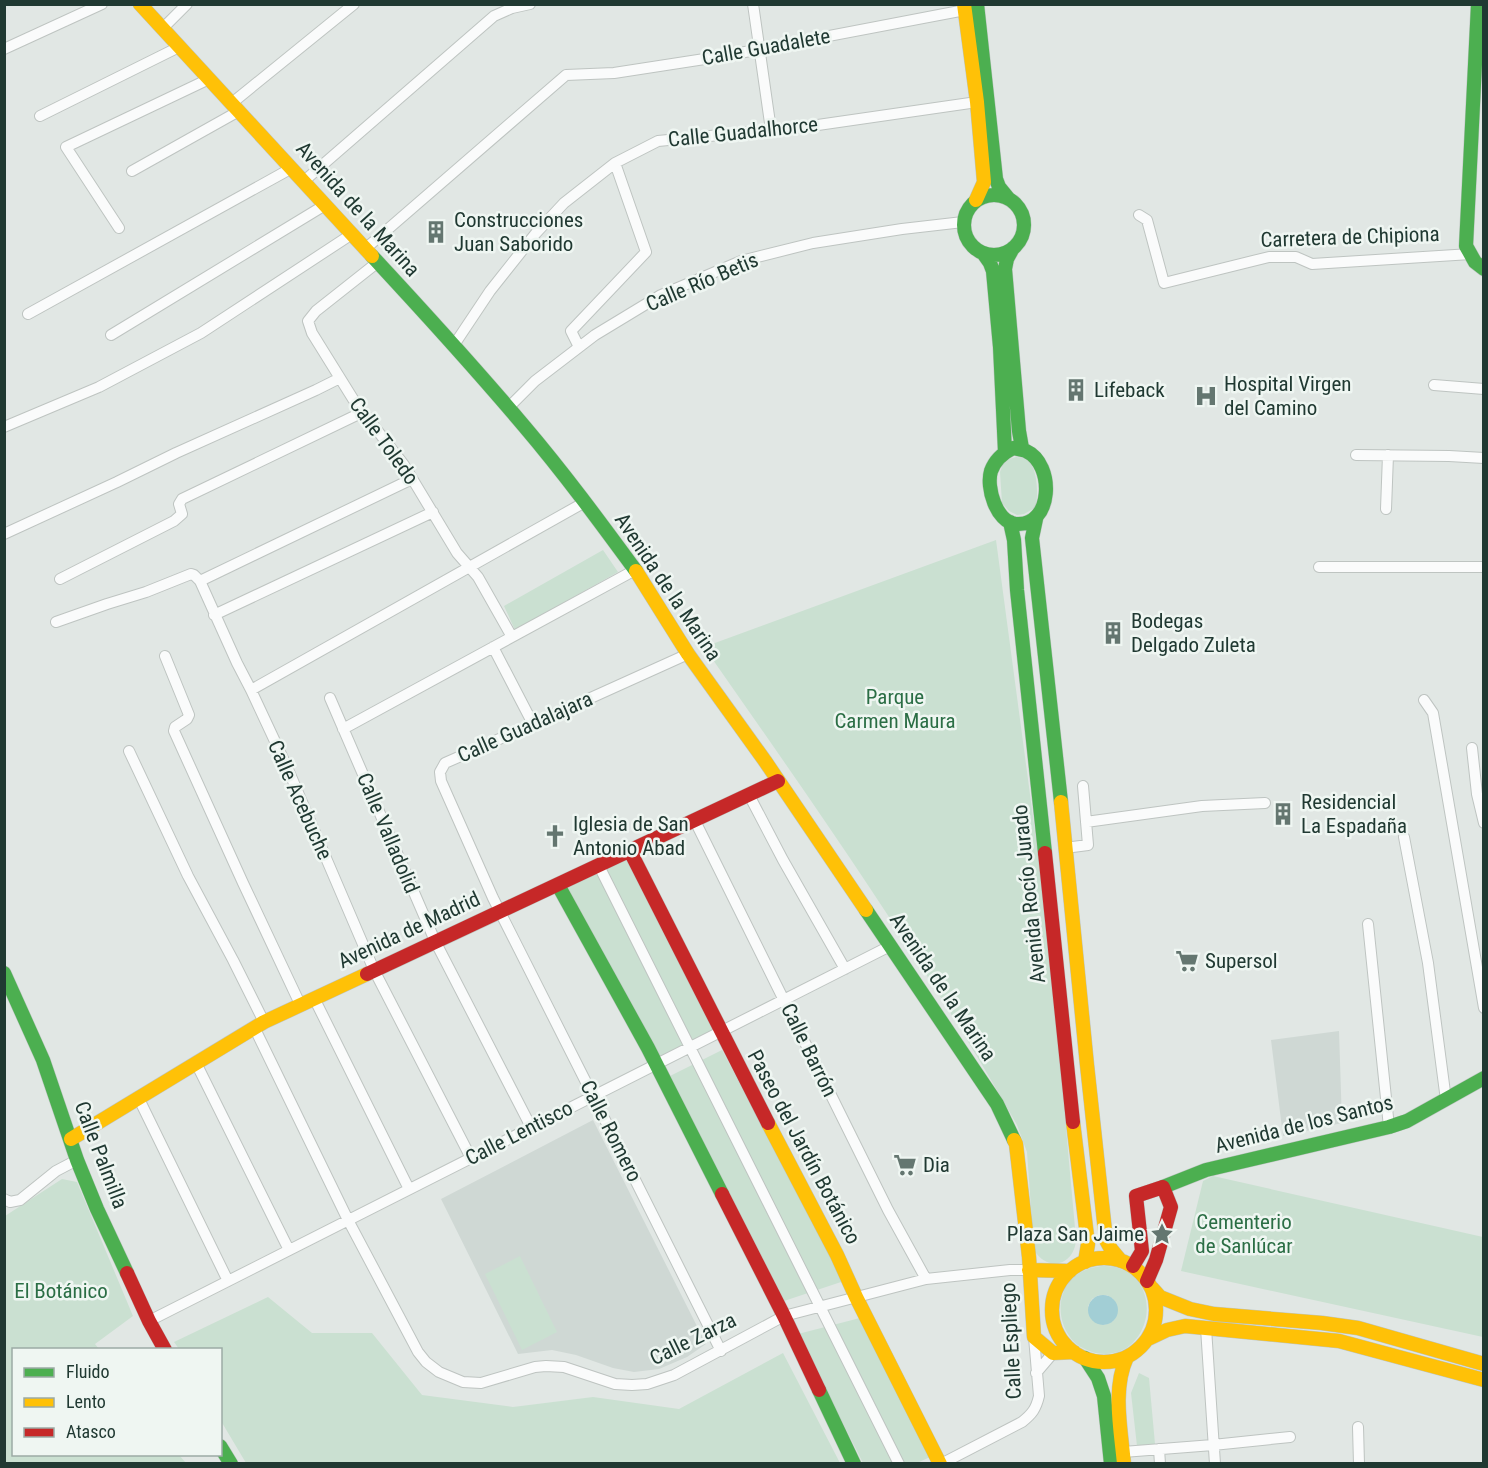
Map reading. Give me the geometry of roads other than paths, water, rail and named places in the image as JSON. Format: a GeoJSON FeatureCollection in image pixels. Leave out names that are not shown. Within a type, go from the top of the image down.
{"type":"FeatureCollection","features":[{"type":"Feature","properties":{"kind":"street"},"geometry":{"type":"LineString","coordinates":[[4,49],[102,4]]}},
{"type":"Feature","properties":{"kind":"street","name":"Avenida de la Marina"},"geometry":{"type":"LineString","coordinates":[[140,4],[454,345],[585,502],[635,570],[688,654],[778,781],[997,1104],[1017,1144],[1029,1270]]}},
{"type":"Feature","properties":{"kind":"street"},"geometry":{"type":"LineString","coordinates":[[162,28],[187,4]]}},
{"type":"Feature","properties":{"kind":"street"},"geometry":{"type":"LineString","coordinates":[[132,171],[235,107],[354,4]]}},
{"type":"Feature","properties":{"kind":"street"},"geometry":{"type":"LineString","coordinates":[[304,181],[494,16],[512,8],[530,4]]}},
{"type":"Feature","properties":{"kind":"street"},"geometry":{"type":"LineString","coordinates":[[753,4],[771,130]]}},
{"type":"Feature","properties":{"kind":"street"},"geometry":{"type":"LineString","coordinates":[[1478,4],[1466,246],[1475,262],[1484,269]]}},
{"type":"Feature","properties":{"kind":"street"},"geometry":{"type":"LineString","coordinates":[[969,6],[984,182],[963,222],[966,237],[976,249],[983,253],[999,254],[1013,248]]}},
{"type":"Feature","properties":{"kind":"street"},"geometry":{"type":"LineString","coordinates":[[969,6],[996,178],[999,187],[1019,208],[1024,222],[1022,236],[1007,259],[1005,269],[1022,448]]}},
{"type":"Feature","properties":{"kind":"street","name":"Calle Guadalete"},"geometry":{"type":"LineString","coordinates":[[365,249],[566,75],[614,73],[760,50],[969,6]]}},
{"type":"Feature","properties":{"kind":"street"},"geometry":{"type":"LineString","coordinates":[[40,116],[179,47]]}},
{"type":"Feature","properties":{"kind":"street"},"geometry":{"type":"LineString","coordinates":[[119,228],[66,147],[209,79]]}},
{"type":"Feature","properties":{"kind":"street","name":"Calle Guadalhorce"},"geometry":{"type":"LineString","coordinates":[[454,345],[490,291],[536,233],[564,203],[615,163],[658,141],[804,127],[977,102]]}},
{"type":"Feature","properties":{"kind":"street"},"geometry":{"type":"LineString","coordinates":[[579,347],[571,331],[646,252],[615,163]]}},
{"type":"Feature","properties":{"kind":"street"},"geometry":{"type":"LineString","coordinates":[[28,314],[292,168]]}},
{"type":"Feature","properties":{"kind":"street"},"geometry":{"type":"LineString","coordinates":[[976,200],[992,194],[1008,198]]}},
{"type":"Feature","properties":{"kind":"street"},"geometry":{"type":"LineString","coordinates":[[111,335],[325,205]]}},
{"type":"Feature","properties":{"kind":"street","name":"Carretera de Chipiona"},"geometry":{"type":"LineString","coordinates":[[1139,215],[1147,220],[1164,283],[1269,257],[1296,257],[1312,264],[1471,254]]}},
{"type":"Feature","properties":{"kind":"street","name":"Calle Río Betis"},"geometry":{"type":"LineString","coordinates":[[508,408],[535,381],[595,335],[661,295],[741,261],[813,243],[963,222]]}},
{"type":"Feature","properties":{"kind":"street"},"geometry":{"type":"LineString","coordinates":[[4,427],[99,387],[201,333],[352,234]]}},
{"type":"Feature","properties":{"kind":"street"},"geometry":{"type":"LineString","coordinates":[[983,253],[993,271],[1000,347],[1005,452]]}},
{"type":"Feature","properties":{"kind":"street","name":"Calle Toledo"},"geometry":{"type":"LineString","coordinates":[[378,262],[316,311],[308,321],[312,333],[363,412],[404,465],[457,553],[478,577],[512,637]]}},
{"type":"Feature","properties":{"kind":"street"},"geometry":{"type":"LineString","coordinates":[[4,534],[340,378]]}},
{"type":"Feature","properties":{"kind":"street"},"geometry":{"type":"LineString","coordinates":[[1434,385],[1484,389]]}},
{"type":"Feature","properties":{"kind":"street"},"geometry":{"type":"LineString","coordinates":[[60,579],[174,521],[182,514],[179,504],[182,499],[363,412]]}},
{"type":"Feature","properties":{"kind":"street"},"geometry":{"type":"LineString","coordinates":[[1013,448],[1022,448],[1032,453],[1039,461],[1043,470],[1046,498],[1036,519],[1023,525],[1010,522],[998,512],[989,477],[996,459],[1013,448]]}},
{"type":"Feature","properties":{"kind":"street"},"geometry":{"type":"LineString","coordinates":[[1356,455],[1484,458]]}},
{"type":"Feature","properties":{"kind":"street"},"geometry":{"type":"LineString","coordinates":[[1386,509],[1388,455]]}},
{"type":"Feature","properties":{"kind":"street"},"geometry":{"type":"LineString","coordinates":[[56,622],[146,592],[191,574],[200,581],[412,479]]}},
{"type":"Feature","properties":{"kind":"street"},"geometry":{"type":"LineString","coordinates":[[252,690],[585,502]]}},
{"type":"Feature","properties":{"kind":"street"},"geometry":{"type":"LineString","coordinates":[[214,615],[433,512]]}},
{"type":"Feature","properties":{"kind":"street","name":"Avenida Rocío Jurado"},"geometry":{"type":"LineString","coordinates":[[1036,519],[1032,538],[1106,1240],[1111,1249],[1127,1263]]}},
{"type":"Feature","properties":{"kind":"street","name":"Avenida Rocío Jurado"},"geometry":{"type":"LineString","coordinates":[[1010,522],[1014,540],[1018,602],[1077,1160],[1088,1244],[1085,1262]]}},
{"type":"Feature","properties":{"kind":"street"},"geometry":{"type":"LineString","coordinates":[[1319,567],[1484,567]]}},
{"type":"Feature","properties":{"kind":"street"},"geometry":{"type":"LineString","coordinates":[[344,729],[635,570]]}},
{"type":"Feature","properties":{"kind":"street","name":"Calle Acebuche"},"geometry":{"type":"LineString","coordinates":[[200,581],[287,767],[374,970],[471,1158]]}},
{"type":"Feature","properties":{"kind":"street"},"geometry":{"type":"LineString","coordinates":[[493,647],[533,724]]}},
{"type":"Feature","properties":{"kind":"street","name":"Calle Guadalajara"},"geometry":{"type":"LineString","coordinates":[[499,911],[441,781],[440,772],[445,763],[688,654]]}},
{"type":"Feature","properties":{"kind":"street"},"geometry":{"type":"LineString","coordinates":[[165,656],[189,715],[175,727],[174,731],[300,1004]]}},
{"type":"Feature","properties":{"kind":"street","name":"Calle Valladolid"},"geometry":{"type":"LineString","coordinates":[[330,698],[435,941],[531,1127]]}},
{"type":"Feature","properties":{"kind":"street"},"geometry":{"type":"LineString","coordinates":[[1424,700],[1433,714],[1484,1008]]}},
{"type":"Feature","properties":{"kind":"street"},"geometry":{"type":"LineString","coordinates":[[1472,748],[1477,794],[1484,823]]}},
{"type":"Feature","properties":{"kind":"street","name":"Calle Zarza"},"geometry":{"type":"LineString","coordinates":[[129,751],[259,1025],[348,1220],[418,1352],[439,1372],[463,1382],[481,1383],[535,1367],[564,1367],[615,1384],[647,1384],[674,1375],[784,1316],[926,1279],[1029,1270],[1070,1271]]}},
{"type":"Feature","properties":{"kind":"street","name":"Avenida de Madrid"},"geometry":{"type":"LineString","coordinates":[[71,1139],[259,1025],[300,1004],[778,781]]}},
{"type":"Feature","properties":{"kind":"street","name":"Avenida Rocío Jurado"},"geometry":{"type":"LineString","coordinates":[[1065,848],[1088,845],[1083,786]]}},
{"type":"Feature","properties":{"kind":"street"},"geometry":{"type":"LineString","coordinates":[[749,795],[845,969]]}},
{"type":"Feature","properties":{"kind":"street"},"geometry":{"type":"LineString","coordinates":[[1086,822],[1202,806],[1265,803]]}},
{"type":"Feature","properties":{"kind":"street","name":"Calle Barrón"},"geometry":{"type":"LineString","coordinates":[[694,819],[888,1210],[926,1279]]}},
{"type":"Feature","properties":{"kind":"street"},"geometry":{"type":"LineString","coordinates":[[1404,837],[1428,963],[1446,1100]]}},
{"type":"Feature","properties":{"kind":"street","name":"Paseo del Jardín Botánico"},"geometry":{"type":"LineString","coordinates":[[630,851],[837,1256],[940,1464]]}},
{"type":"Feature","properties":{"kind":"street"},"geometry":{"type":"LineString","coordinates":[[599,866],[899,1464]]}},
{"type":"Feature","properties":{"kind":"street"},"geometry":{"type":"LineString","coordinates":[[558,885],[648,1048],[784,1316],[854,1464]]}},
{"type":"Feature","properties":{"kind":"street","name":"Calle Romero"},"geometry":{"type":"LineString","coordinates":[[499,911],[721,1351]]}},
{"type":"Feature","properties":{"kind":"street"},"geometry":{"type":"LineString","coordinates":[[1368,924],[1389,1127]]}},
{"type":"Feature","properties":{"kind":"street","name":"Calle Lentisco"},"geometry":{"type":"LineString","coordinates":[[149,1321],[890,946]]}},
{"type":"Feature","properties":{"kind":"street","name":"Calle Palmilla"},"geometry":{"type":"LineString","coordinates":[[4,973],[43,1060],[77,1160],[149,1321],[164,1348]]}},
{"type":"Feature","properties":{"kind":"street"},"geometry":{"type":"LineString","coordinates":[[314,998],[409,1189]]}},
{"type":"Feature","properties":{"kind":"street"},"geometry":{"type":"LineString","coordinates":[[196,1063],[289,1250]]}},
{"type":"Feature","properties":{"kind":"street","name":"Avenida de los Santos"},"geometry":{"type":"LineString","coordinates":[[1162,1187],[1206,1170],[1407,1121],[1484,1078]]}},
{"type":"Feature","properties":{"kind":"street"},"geometry":{"type":"LineString","coordinates":[[138,1097],[228,1281]]}},
{"type":"Feature","properties":{"kind":"street"},"geometry":{"type":"LineString","coordinates":[[4,1199],[10,1202],[20,1200],[56,1171],[77,1160]]}},
{"type":"Feature","properties":{"kind":"street"},"geometry":{"type":"LineString","coordinates":[[1127,1263],[1142,1251],[1136,1196],[1162,1187],[1171,1207],[1150,1285],[1156,1305],[1155,1323],[1142,1346],[1127,1357],[1123,1363],[1119,1388],[1123,1458],[1159,1449],[1290,1437]]}},
{"type":"Feature","properties":{"kind":"street"},"geometry":{"type":"LineString","coordinates":[[1140,1237],[1162,1240]]}},
{"type":"Feature","properties":{"kind":"street"},"geometry":{"type":"LineString","coordinates":[[1111,1464],[1104,1396],[1098,1378],[1079,1355],[1063,1341],[1055,1328],[1052,1313],[1054,1297],[1060,1283],[1070,1271],[1097,1258],[1109,1258],[1127,1263],[1160,1297],[1190,1309],[1214,1314],[1358,1328],[1484,1364]]}},
{"type":"Feature","properties":{"kind":"street","name":"Calle Espliego"},"geometry":{"type":"LineString","coordinates":[[940,1464],[1022,1422],[1032,1414],[1037,1406],[1039,1396],[1029,1270]]}},
{"type":"Feature","properties":{"kind":"street"},"geometry":{"type":"LineString","coordinates":[[1030,1292],[1050,1270]]}},
{"type":"Feature","properties":{"kind":"street"},"geometry":{"type":"LineString","coordinates":[[1148,1338],[1185,1326],[1339,1341],[1484,1380]]}},
{"type":"Feature","properties":{"kind":"street"},"geometry":{"type":"LineString","coordinates":[[1206,1328],[1215,1464]]}},
{"type":"Feature","properties":{"kind":"street"},"geometry":{"type":"LineString","coordinates":[[1034,1337],[1053,1353],[1079,1355],[1099,1362],[1127,1357]]}},
{"type":"Feature","properties":{"kind":"street"},"geometry":{"type":"LineString","coordinates":[[1036,1373],[1053,1353]]}},
{"type":"Feature","properties":{"kind":"street"},"geometry":{"type":"LineString","coordinates":[[1358,1426],[1359,1464]]}},
{"type":"Feature","properties":{"kind":"street"},"geometry":{"type":"LineString","coordinates":[[222,1449],[231,1464]]}},
{"type":"Feature","properties":{"kind":"street"},"geometry":{"type":"LineString","coordinates":[[1159,1449],[1161,1464]]}},
{"type":"Feature","properties":{"kind":"water"},"geometry":{"type":"Polygon","coordinates":[[[1103,1295],[1114,1299],[1118,1310],[1114,1321],[1103,1325],[1092,1321],[1088,1310],[1092,1299],[1103,1295]]]}},
{"type":"Feature","properties":{"kind":"place","name":"Construcciones Juan Saborido"},"geometry":{"type":"Point","coordinates":[436,232]}},
{"type":"Feature","properties":{"kind":"place","name":"Lifeback"},"geometry":{"type":"Point","coordinates":[1076,390]}},
{"type":"Feature","properties":{"kind":"place","name":"Hospital Virgen del Camino"},"geometry":{"type":"Point","coordinates":[1206,396]}},
{"type":"Feature","properties":{"kind":"place","name":"Bodegas Delgado Zuleta"},"geometry":{"type":"Point","coordinates":[1113,633]}},
{"type":"Feature","properties":{"kind":"place","name":"Residencial La Espadaña"},"geometry":{"type":"Point","coordinates":[1283,814]}},
{"type":"Feature","properties":{"kind":"place","name":"Iglesia de San Antonio Abad"},"geometry":{"type":"Point","coordinates":[555,836]}},
{"type":"Feature","properties":{"kind":"place","name":"Supersol"},"geometry":{"type":"Point","coordinates":[1187,961]}},
{"type":"Feature","properties":{"kind":"place","name":"Dia"},"geometry":{"type":"Point","coordinates":[905,1165]}},
{"type":"Feature","properties":{"kind":"place","name":"Plaza San Jaime"},"geometry":{"type":"Point","coordinates":[1162,1234]}},
{"type":"Feature","properties":{"kind":"park label","name":"Parque Carmen Maura"},"geometry":{"type":"Point","coordinates":[895,709]}},
{"type":"Feature","properties":{"kind":"park label","name":"Cementerio de Sanlúcar"},"geometry":{"type":"Point","coordinates":[1244,1234]}},
{"type":"Feature","properties":{"kind":"park label","name":"El Botánico"},"geometry":{"type":"Point","coordinates":[61,1291]}}]}
